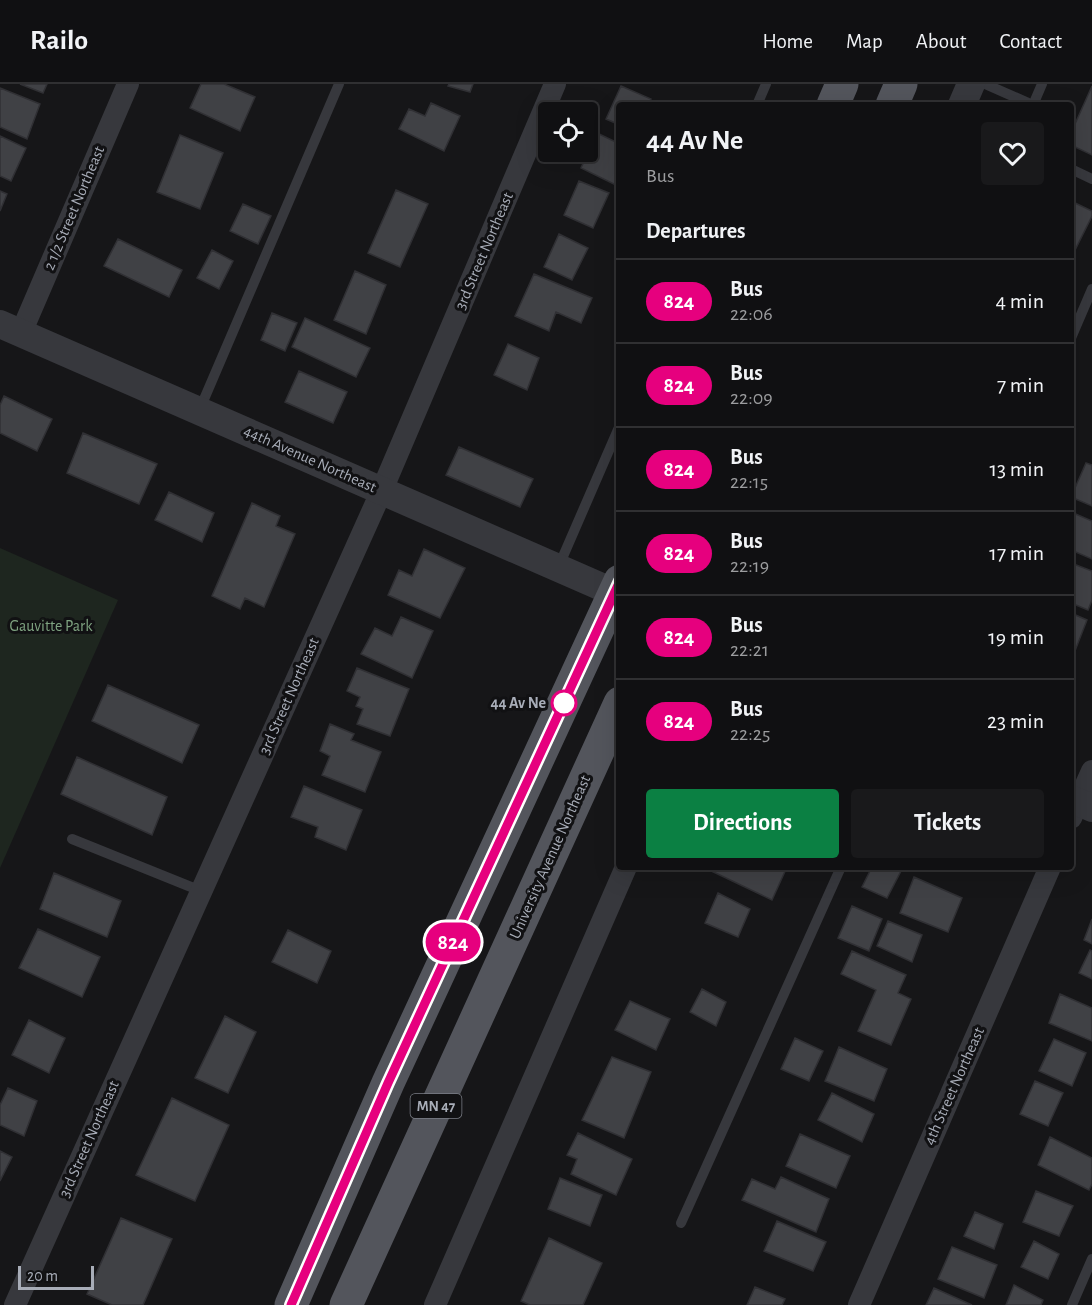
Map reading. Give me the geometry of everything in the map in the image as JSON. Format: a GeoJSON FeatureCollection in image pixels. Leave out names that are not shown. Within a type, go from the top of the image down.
{"type":"FeatureCollection","features":[{"type":"Feature","properties":{"kind":"main road"},"geometry":{"type":"LineString","coordinates":[[834,102],[842,84]]}},
{"type":"Feature","properties":{"kind":"main road"},"geometry":{"type":"LineString","coordinates":[[893,102],[901,84]]}},
{"type":"Feature","properties":{"kind":"main road","name":"MN 47"},"geometry":{"type":"LineString","coordinates":[[291,1305],[388,1083],[616,594]]}},
{"type":"Feature","properties":{"kind":"main road","name":"University Avenue Northeast"},"geometry":{"type":"LineString","coordinates":[[346,1305],[616,712]]}},
{"type":"Feature","properties":{"kind":"street","name":"2 1/2 Street Northeast"},"geometry":{"type":"LineString","coordinates":[[10,328],[128,84]]}},
{"type":"Feature","properties":{"kind":"street","name":"3rd Street Northeast"},"geometry":{"type":"LineString","coordinates":[[15,1305],[382,490],[555,84]]}},
{"type":"Feature","properties":{"kind":"street"},"geometry":{"type":"LineString","coordinates":[[963,102],[971,84]]}},
{"type":"Feature","properties":{"kind":"street","name":"44th Avenue Northeast"},"geometry":{"type":"LineString","coordinates":[[10,328],[558,568],[616,589]]}},
{"type":"Feature","properties":{"kind":"street"},"geometry":{"type":"LineString","coordinates":[[1078,807],[1092,771]]}},
{"type":"Feature","properties":{"kind":"street"},"geometry":{"type":"LineString","coordinates":[[435,1305],[625,870]]}},
{"type":"Feature","properties":{"kind":"street","name":"4th Street Northeast"},"geometry":{"type":"LineString","coordinates":[[859,1305],[1049,870]]}},
{"type":"Feature","properties":{"kind":"lane"},"geometry":{"type":"LineString","coordinates":[[199,411],[339,84]]}},
{"type":"Feature","properties":{"kind":"lane"},"geometry":{"type":"LineString","coordinates":[[758,102],[766,84]]}},
{"type":"Feature","properties":{"kind":"lane"},"geometry":{"type":"LineString","coordinates":[[985,84],[1026,102]]}},
{"type":"Feature","properties":{"kind":"lane"},"geometry":{"type":"LineString","coordinates":[[1034,102],[1042,84]]}},
{"type":"Feature","properties":{"kind":"lane"},"geometry":{"type":"LineString","coordinates":[[1074,170],[1092,179]]}},
{"type":"Feature","properties":{"kind":"lane"},"geometry":{"type":"LineString","coordinates":[[1074,331],[1092,289]]}},
{"type":"Feature","properties":{"kind":"lane"},"geometry":{"type":"LineString","coordinates":[[558,568],[616,433]]}},
{"type":"Feature","properties":{"kind":"lane"},"geometry":{"type":"LineString","coordinates":[[72,839],[201,891]]}},
{"type":"Feature","properties":{"kind":"lane"},"geometry":{"type":"LineString","coordinates":[[681,1223],[840,870]]}},
{"type":"Feature","properties":{"kind":"lane"},"geometry":{"type":"LineString","coordinates":[[1072,1305],[1092,1259]]}},
{"type":"Feature","properties":{"kind":"green space","name":"Gauvitte Park"},"geometry":{"type":"Polygon","coordinates":[[[0,548],[118,600],[0,868],[0,548]]]}},
{"type":"Feature","properties":{"kind":"building"},"geometry":{"type":"Polygon","coordinates":[[[20,84],[47,84],[43,93],[20,84]]]}},
{"type":"Feature","properties":{"kind":"building"},"geometry":{"type":"Polygon","coordinates":[[[201,84],[224,84],[255,97],[240,131],[190,108],[201,84]]]}},
{"type":"Feature","properties":{"kind":"building"},"geometry":{"type":"Polygon","coordinates":[[[449,84],[473,84],[470,92],[448,86],[449,84]]]}},
{"type":"Feature","properties":{"kind":"building"},"geometry":{"type":"Polygon","coordinates":[[[621,86],[651,99],[650,102],[616,102],[616,123],[606,119],[621,86]]]}},
{"type":"Feature","properties":{"kind":"building"},"geometry":{"type":"Polygon","coordinates":[[[1092,86],[1092,155],[1074,146],[1074,126],[1092,86]]]}},
{"type":"Feature","properties":{"kind":"building"},"geometry":{"type":"Polygon","coordinates":[[[0,88],[40,104],[27,139],[0,127],[0,88]]]}},
{"type":"Feature","properties":{"kind":"building"},"geometry":{"type":"Polygon","coordinates":[[[431,103],[460,116],[444,151],[399,129],[409,109],[425,116],[431,103]]]}},
{"type":"Feature","properties":{"kind":"building"},"geometry":{"type":"Polygon","coordinates":[[[598,133],[616,142],[616,185],[581,168],[584,162],[598,162],[598,133]]]}},
{"type":"Feature","properties":{"kind":"building"},"geometry":{"type":"Polygon","coordinates":[[[180,135],[223,153],[200,209],[157,192],[180,135]]]}},
{"type":"Feature","properties":{"kind":"building"},"geometry":{"type":"Polygon","coordinates":[[[0,136],[26,148],[11,181],[0,176],[0,136]]]}},
{"type":"Feature","properties":{"kind":"building"},"geometry":{"type":"Polygon","coordinates":[[[579,181],[609,193],[593,228],[564,215],[579,181]]]}},
{"type":"Feature","properties":{"kind":"building"},"geometry":{"type":"Polygon","coordinates":[[[396,190],[428,204],[400,267],[368,253],[396,190]]]}},
{"type":"Feature","properties":{"kind":"building"},"geometry":{"type":"Polygon","coordinates":[[[0,191],[7,194],[0,211],[0,191]]]}},
{"type":"Feature","properties":{"kind":"building"},"geometry":{"type":"Polygon","coordinates":[[[1074,202],[1092,211],[1092,216],[1074,252],[1074,202]]]}},
{"type":"Feature","properties":{"kind":"building"},"geometry":{"type":"Polygon","coordinates":[[[243,204],[271,216],[258,244],[230,231],[243,204]]]}},
{"type":"Feature","properties":{"kind":"building"},"geometry":{"type":"Polygon","coordinates":[[[559,234],[588,248],[572,280],[544,267],[559,234]]]}},
{"type":"Feature","properties":{"kind":"building"},"geometry":{"type":"Polygon","coordinates":[[[118,239],[182,270],[169,297],[104,266],[118,239]]]}},
{"type":"Feature","properties":{"kind":"building"},"geometry":{"type":"Polygon","coordinates":[[[212,250],[233,261],[219,289],[197,278],[212,250]]]}},
{"type":"Feature","properties":{"kind":"building"},"geometry":{"type":"Polygon","coordinates":[[[355,271],[386,285],[366,334],[334,320],[355,271]]]}},
{"type":"Feature","properties":{"kind":"building"},"geometry":{"type":"Polygon","coordinates":[[[534,274],[592,298],[581,323],[556,312],[549,331],[515,316],[534,274]]]}},
{"type":"Feature","properties":{"kind":"building"},"geometry":{"type":"Polygon","coordinates":[[[272,313],[297,323],[285,351],[261,340],[272,313]]]}},
{"type":"Feature","properties":{"kind":"building"},"geometry":{"type":"Polygon","coordinates":[[[305,318],[370,348],[356,377],[292,347],[305,318]]]}},
{"type":"Feature","properties":{"kind":"building"},"geometry":{"type":"Polygon","coordinates":[[[508,344],[539,358],[527,390],[494,375],[508,344]]]}},
{"type":"Feature","properties":{"kind":"building"},"geometry":{"type":"Polygon","coordinates":[[[299,371],[347,392],[333,423],[285,402],[299,371]]]}},
{"type":"Feature","properties":{"kind":"building"},"geometry":{"type":"Polygon","coordinates":[[[4,396],[52,419],[37,451],[0,433],[0,405],[4,396]]]}},
{"type":"Feature","properties":{"kind":"building"},"geometry":{"type":"Polygon","coordinates":[[[83,433],[157,464],[139,504],[67,473],[83,433]]]}},
{"type":"Feature","properties":{"kind":"building"},"geometry":{"type":"Polygon","coordinates":[[[459,447],[533,479],[520,507],[446,475],[459,447]]]}},
{"type":"Feature","properties":{"kind":"building"},"geometry":{"type":"Polygon","coordinates":[[[1086,463],[1092,465],[1092,506],[1074,498],[1074,490],[1086,463]]]}},
{"type":"Feature","properties":{"kind":"building"},"geometry":{"type":"Polygon","coordinates":[[[169,492],[214,513],[202,542],[155,520],[169,492]]]}},
{"type":"Feature","properties":{"kind":"building"},"geometry":{"type":"Polygon","coordinates":[[[252,503],[280,516],[276,526],[295,534],[264,607],[245,598],[240,609],[212,596],[252,503]]]}},
{"type":"Feature","properties":{"kind":"building"},"geometry":{"type":"Polygon","coordinates":[[[1074,513],[1092,521],[1092,559],[1074,551],[1074,513]]]}},
{"type":"Feature","properties":{"kind":"building"},"geometry":{"type":"Polygon","coordinates":[[[424,549],[465,568],[440,618],[388,595],[399,570],[412,576],[424,549]]]}},
{"type":"Feature","properties":{"kind":"building"},"geometry":{"type":"Polygon","coordinates":[[[1074,564],[1092,571],[1092,600],[1088,610],[1074,604],[1074,564]]]}},
{"type":"Feature","properties":{"kind":"building"},"geometry":{"type":"Polygon","coordinates":[[[1074,614],[1087,620],[1074,653],[1074,614]]]}},
{"type":"Feature","properties":{"kind":"building"},"geometry":{"type":"Polygon","coordinates":[[[401,617],[433,631],[412,678],[361,654],[375,628],[392,636],[401,617]]]}},
{"type":"Feature","properties":{"kind":"building"},"geometry":{"type":"Polygon","coordinates":[[[357,668],[409,689],[390,736],[357,724],[363,709],[356,706],[360,697],[347,691],[357,668]]]}},
{"type":"Feature","properties":{"kind":"building"},"geometry":{"type":"Polygon","coordinates":[[[108,685],[199,725],[182,763],[92,721],[108,685]]]}},
{"type":"Feature","properties":{"kind":"building"},"geometry":{"type":"Polygon","coordinates":[[[330,724],[354,734],[351,740],[381,752],[365,792],[322,775],[330,756],[320,751],[330,724]]]}},
{"type":"Feature","properties":{"kind":"building"},"geometry":{"type":"Polygon","coordinates":[[[77,757],[167,797],[152,835],[61,794],[77,757]]]}},
{"type":"Feature","properties":{"kind":"building"},"geometry":{"type":"Polygon","coordinates":[[[304,786],[362,810],[346,850],[315,837],[318,827],[291,817],[304,786]]]}},
{"type":"Feature","properties":{"kind":"building"},"geometry":{"type":"Polygon","coordinates":[[[709,870],[786,870],[772,900],[709,870]]]}},
{"type":"Feature","properties":{"kind":"building"},"geometry":{"type":"Polygon","coordinates":[[[870,870],[901,871],[887,898],[862,887],[870,870]]]}},
{"type":"Feature","properties":{"kind":"building"},"geometry":{"type":"Polygon","coordinates":[[[54,873],[121,901],[107,937],[40,909],[54,873]]]}},
{"type":"Feature","properties":{"kind":"building"},"geometry":{"type":"Polygon","coordinates":[[[914,877],[962,898],[948,932],[900,913],[914,877]]]}},
{"type":"Feature","properties":{"kind":"building"},"geometry":{"type":"Polygon","coordinates":[[[718,893],[750,909],[738,937],[705,923],[718,893]]]}},
{"type":"Feature","properties":{"kind":"building"},"geometry":{"type":"Polygon","coordinates":[[[852,906],[882,919],[869,951],[838,938],[852,906]]]}},
{"type":"Feature","properties":{"kind":"building"},"geometry":{"type":"Polygon","coordinates":[[[1092,919],[1092,944],[1084,940],[1092,919]]]}},
{"type":"Feature","properties":{"kind":"building"},"geometry":{"type":"Polygon","coordinates":[[[888,921],[922,935],[912,962],[877,946],[888,921]]]}},
{"type":"Feature","properties":{"kind":"building"},"geometry":{"type":"Polygon","coordinates":[[[38,929],[100,957],[82,997],[19,968],[38,929]]]}},
{"type":"Feature","properties":{"kind":"building"},"geometry":{"type":"Polygon","coordinates":[[[288,930],[331,951],[317,983],[272,962],[288,930]]]}},
{"type":"Feature","properties":{"kind":"building"},"geometry":{"type":"Polygon","coordinates":[[[1090,950],[1092,951],[1092,979],[1079,973],[1090,950]]]}},
{"type":"Feature","properties":{"kind":"building"},"geometry":{"type":"Polygon","coordinates":[[[852,951],[906,975],[898,993],[911,999],[891,1045],[858,1031],[876,990],[841,974],[852,951]]]}},
{"type":"Feature","properties":{"kind":"building"},"geometry":{"type":"Polygon","coordinates":[[[702,989],[726,1002],[716,1026],[690,1012],[702,989]]]}},
{"type":"Feature","properties":{"kind":"building"},"geometry":{"type":"Polygon","coordinates":[[[1060,994],[1092,1008],[1092,1041],[1049,1023],[1060,994]]]}},
{"type":"Feature","properties":{"kind":"building"},"geometry":{"type":"Polygon","coordinates":[[[630,1001],[670,1019],[656,1050],[615,1030],[630,1001]]]}},
{"type":"Feature","properties":{"kind":"building"},"geometry":{"type":"Polygon","coordinates":[[[225,1016],[256,1032],[228,1093],[195,1078],[225,1016]]]}},
{"type":"Feature","properties":{"kind":"building"},"geometry":{"type":"Polygon","coordinates":[[[29,1020],[65,1038],[49,1073],[12,1055],[29,1020]]]}},
{"type":"Feature","properties":{"kind":"building"},"geometry":{"type":"Polygon","coordinates":[[[795,1038],[823,1051],[809,1081],[781,1069],[795,1038]]]}},
{"type":"Feature","properties":{"kind":"building"},"geometry":{"type":"Polygon","coordinates":[[[1054,1039],[1086,1053],[1072,1086],[1039,1071],[1054,1039]]]}},
{"type":"Feature","properties":{"kind":"building"},"geometry":{"type":"Polygon","coordinates":[[[839,1047],[887,1069],[874,1101],[825,1081],[839,1047]]]}},
{"type":"Feature","properties":{"kind":"building"},"geometry":{"type":"Polygon","coordinates":[[[612,1057],[651,1072],[624,1138],[582,1120],[612,1057]]]}},
{"type":"Feature","properties":{"kind":"building"},"geometry":{"type":"Polygon","coordinates":[[[1035,1081],[1063,1093],[1048,1126],[1020,1114],[1035,1081]]]}},
{"type":"Feature","properties":{"kind":"building"},"geometry":{"type":"Polygon","coordinates":[[[8,1088],[37,1101],[24,1136],[0,1125],[0,1105],[8,1088]]]}},
{"type":"Feature","properties":{"kind":"building"},"geometry":{"type":"Polygon","coordinates":[[[832,1093],[874,1114],[862,1142],[818,1120],[832,1093]]]}},
{"type":"Feature","properties":{"kind":"building"},"geometry":{"type":"Polygon","coordinates":[[[172,1098],[229,1125],[195,1201],[136,1175],[172,1098]]]}},
{"type":"Feature","properties":{"kind":"building"},"geometry":{"type":"Polygon","coordinates":[[[578,1133],[632,1159],[616,1195],[571,1174],[577,1159],[567,1155],[578,1133]]]}},
{"type":"Feature","properties":{"kind":"building"},"geometry":{"type":"Polygon","coordinates":[[[800,1134],[850,1156],[836,1188],[786,1166],[800,1134]]]}},
{"type":"Feature","properties":{"kind":"building"},"geometry":{"type":"Polygon","coordinates":[[[1050,1137],[1092,1158],[1092,1184],[1089,1190],[1038,1165],[1050,1137]]]}},
{"type":"Feature","properties":{"kind":"building"},"geometry":{"type":"Polygon","coordinates":[[[0,1151],[12,1157],[0,1181],[0,1151]]]}},
{"type":"Feature","properties":{"kind":"building"},"geometry":{"type":"Polygon","coordinates":[[[781,1177],[829,1199],[816,1232],[742,1200],[752,1179],[775,1189],[781,1177]]]}},
{"type":"Feature","properties":{"kind":"building"},"geometry":{"type":"Polygon","coordinates":[[[560,1178],[602,1195],[590,1226],[548,1209],[560,1178]]]}},
{"type":"Feature","properties":{"kind":"building"},"geometry":{"type":"Polygon","coordinates":[[[1036,1191],[1073,1206],[1059,1236],[1023,1222],[1036,1191]]]}},
{"type":"Feature","properties":{"kind":"building"},"geometry":{"type":"Polygon","coordinates":[[[975,1212],[1003,1224],[994,1249],[964,1236],[975,1212]]]}},
{"type":"Feature","properties":{"kind":"building"},"geometry":{"type":"Polygon","coordinates":[[[121,1218],[172,1239],[143,1305],[112,1305],[87,1294],[121,1218]]]}},
{"type":"Feature","properties":{"kind":"building"},"geometry":{"type":"Polygon","coordinates":[[[777,1221],[826,1242],[813,1271],[764,1251],[777,1221]]]}},
{"type":"Feature","properties":{"kind":"building"},"geometry":{"type":"Polygon","coordinates":[[[549,1238],[602,1263],[583,1305],[530,1305],[521,1301],[549,1238]]]}},
{"type":"Feature","properties":{"kind":"building"},"geometry":{"type":"Polygon","coordinates":[[[1034,1241],[1059,1254],[1048,1279],[1021,1267],[1034,1241]]]}},
{"type":"Feature","properties":{"kind":"building"},"geometry":{"type":"Polygon","coordinates":[[[952,1247],[997,1265],[984,1298],[938,1279],[952,1247]]]}},
{"type":"Feature","properties":{"kind":"building"},"geometry":{"type":"Polygon","coordinates":[[[1014,1285],[1043,1300],[1041,1305],[1006,1305],[1014,1285]]]}},
{"type":"Feature","properties":{"kind":"building"},"geometry":{"type":"Polygon","coordinates":[[[755,1287],[785,1299],[782,1305],[747,1305],[755,1287]]]}},
{"type":"Feature","properties":{"kind":"building"},"geometry":{"type":"Polygon","coordinates":[[[934,1288],[972,1305],[926,1305],[934,1288]]]}},
{"type":"Feature","properties":{"kind":"bus line","name":"824"},"geometry":{"type":"LineString","coordinates":[[291,1305],[388,1083],[616,590]]}},
{"type":"Feature","properties":{"kind":"place","name":"44 Av Ne"},"geometry":{"type":"Point","coordinates":[564,703]}}]}
